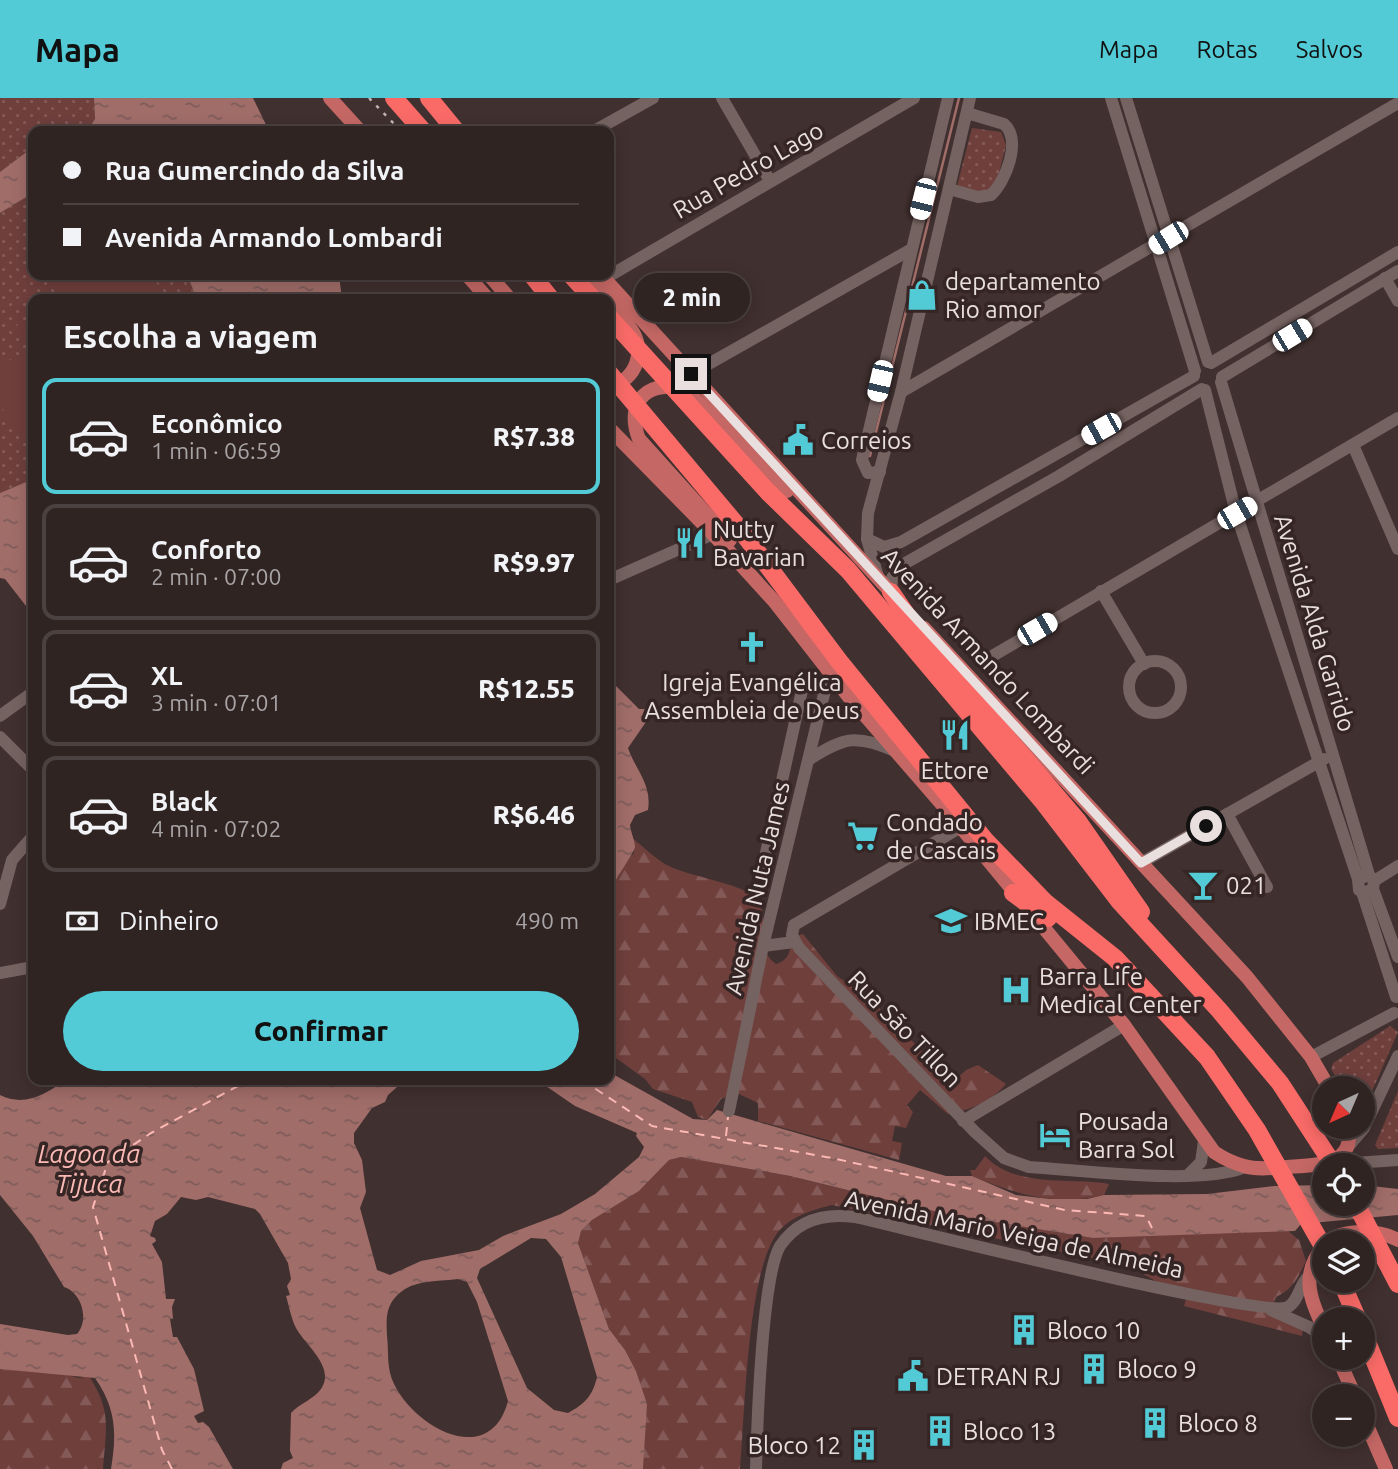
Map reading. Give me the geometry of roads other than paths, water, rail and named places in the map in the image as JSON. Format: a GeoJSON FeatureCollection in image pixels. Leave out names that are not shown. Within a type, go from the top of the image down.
{"type":"FeatureCollection","features":[{"type":"Feature","properties":{"kind":"highway"},"geometry":{"type":"LineString","coordinates":[[394,98],[419,126]]}},
{"type":"Feature","properties":{"kind":"highway"},"geometry":{"type":"LineString","coordinates":[[429,98],[452,126]]}},
{"type":"Feature","properties":{"kind":"highway"},"geometry":{"type":"LineString","coordinates":[[536,280],[547,294]]}},
{"type":"Feature","properties":{"kind":"highway"},"geometry":{"type":"LineString","coordinates":[[576,280],[588,294]]}},
{"type":"Feature","properties":{"kind":"highway","name":"Avenida Armando Lombardi"},"geometry":{"type":"LineString","coordinates":[[614,323],[768,492],[848,570],[1044,803],[1120,902],[1280,1083],[1326,1153]]}},
{"type":"Feature","properties":{"kind":"highway"},"geometry":{"type":"LineString","coordinates":[[614,379],[740,529],[839,661],[1019,878],[1115,958],[1207,1057],[1257,1130],[1316,1230]]}},
{"type":"Feature","properties":{"kind":"highway"},"geometry":{"type":"LineString","coordinates":[[885,586],[922,639],[1077,820],[1166,951]]}},
{"type":"Feature","properties":{"kind":"highway"},"geometry":{"type":"LineString","coordinates":[[895,751],[937,780]]}},
{"type":"Feature","properties":{"kind":"highway"},"geometry":{"type":"LineString","coordinates":[[1013,893],[1142,985]]}},
{"type":"Feature","properties":{"kind":"highway"},"geometry":{"type":"LineString","coordinates":[[1362,1216],[1398,1284]]}},
{"type":"Feature","properties":{"kind":"highway"},"geometry":{"type":"LineString","coordinates":[[1375,1361],[1398,1418]]}},
{"type":"Feature","properties":{"kind":"main road"},"geometry":{"type":"LineString","coordinates":[[330,98],[355,126]]}},
{"type":"Feature","properties":{"kind":"main road"},"geometry":{"type":"LineString","coordinates":[[444,116],[460,126]]}},
{"type":"Feature","properties":{"kind":"main road"},"geometry":{"type":"LineString","coordinates":[[471,280],[484,294]]}},
{"type":"Feature","properties":{"kind":"main road"},"geometry":{"type":"LineString","coordinates":[[493,280],[506,294]]}},
{"type":"Feature","properties":{"kind":"main road"},"geometry":{"type":"LineString","coordinates":[[589,280],[602,294]]}},
{"type":"Feature","properties":{"kind":"main road","name":"Avenida Armando Lombardi"},"geometry":{"type":"LineString","coordinates":[[605,280],[1247,977],[1311,1057],[1322,1076]]}},
{"type":"Feature","properties":{"kind":"main road"},"geometry":{"type":"LineString","coordinates":[[614,308],[636,339],[638,358],[629,376],[614,384]]}},
{"type":"Feature","properties":{"kind":"main road"},"geometry":{"type":"LineString","coordinates":[[774,601],[755,570],[718,525],[639,439],[634,418],[642,398],[660,385],[672,386],[688,393],[768,474],[836,533]]}},
{"type":"Feature","properties":{"kind":"main road"},"geometry":{"type":"LineString","coordinates":[[614,433],[774,601],[833,676],[1124,1025],[1204,1141],[1222,1158],[1245,1167],[1312,1165]]}},
{"type":"Feature","properties":{"kind":"main road"},"geometry":{"type":"LineString","coordinates":[[1344,1153],[1348,1148],[1348,1139]]}},
{"type":"Feature","properties":{"kind":"main road"},"geometry":{"type":"LineString","coordinates":[[1375,1234],[1398,1240]]}},
{"type":"Feature","properties":{"kind":"main road"},"geometry":{"type":"LineString","coordinates":[[1312,1264],[1308,1277],[1315,1307]]}},
{"type":"Feature","properties":{"kind":"main road"},"geometry":{"type":"LineString","coordinates":[[1375,1444],[1386,1469]]}},
{"type":"Feature","properties":{"kind":"street"},"geometry":{"type":"LineString","coordinates":[[603,126],[653,98]]}},
{"type":"Feature","properties":{"kind":"street"},"geometry":{"type":"LineString","coordinates":[[722,98],[770,181]]}},
{"type":"Feature","properties":{"kind":"street","name":"Rua Pedro Lago"},"geometry":{"type":"LineString","coordinates":[[614,270],[914,98]]}},
{"type":"Feature","properties":{"kind":"street"},"geometry":{"type":"LineString","coordinates":[[880,472],[868,473],[862,460],[948,98]]}},
{"type":"Feature","properties":{"kind":"street"},"geometry":{"type":"LineString","coordinates":[[971,98],[901,392],[868,513],[867,539],[885,586],[902,565],[1059,476],[1203,389],[1214,389],[1221,380],[1398,271]]}},
{"type":"Feature","properties":{"kind":"street"},"geometry":{"type":"LineString","coordinates":[[1111,98],[1194,374],[1203,389]]}},
{"type":"Feature","properties":{"kind":"street"},"geometry":{"type":"LineString","coordinates":[[1126,98],[1168,238],[1210,362],[1219,368],[1221,380]]}},
{"type":"Feature","properties":{"kind":"street"},"geometry":{"type":"LineString","coordinates":[[901,392],[1398,103]]}},
{"type":"Feature","properties":{"kind":"street"},"geometry":{"type":"LineString","coordinates":[[949,189],[978,197],[991,195],[1003,180],[1011,152],[1010,129],[1004,124],[967,113]]}},
{"type":"Feature","properties":{"kind":"street"},"geometry":{"type":"LineString","coordinates":[[691,374],[910,250]]}},
{"type":"Feature","properties":{"kind":"street"},"geometry":{"type":"LineString","coordinates":[[867,539],[884,547],[901,542],[1194,374],[1398,252]]}},
{"type":"Feature","properties":{"kind":"street"},"geometry":{"type":"LineString","coordinates":[[1385,278],[1398,301]]}},
{"type":"Feature","properties":{"kind":"street","name":"Avenida Alda Garrido"},"geometry":{"type":"LineString","coordinates":[[1221,380],[1255,502],[1334,754],[1397,996]]}},
{"type":"Feature","properties":{"kind":"street","name":"Avenida Alda Garrido"},"geometry":{"type":"LineString","coordinates":[[1203,389],[1237,513],[1319,762],[1398,957]]}},
{"type":"Feature","properties":{"kind":"street"},"geometry":{"type":"LineString","coordinates":[[993,655],[1398,418]]}},
{"type":"Feature","properties":{"kind":"street"},"geometry":{"type":"LineString","coordinates":[[1353,446],[1398,549]]}},
{"type":"Feature","properties":{"kind":"street"},"geometry":{"type":"LineString","coordinates":[[614,578],[713,534]]}},
{"type":"Feature","properties":{"kind":"street"},"geometry":{"type":"LineString","coordinates":[[1101,591],[1144,664]]}},
{"type":"Feature","properties":{"kind":"street"},"geometry":{"type":"LineString","coordinates":[[1163,662],[1177,674],[1181,692],[1171,708],[1153,713],[1136,704],[1129,687],[1136,669],[1144,664],[1163,662]]}},
{"type":"Feature","properties":{"kind":"street","name":"Avenida Nuta James"},"geometry":{"type":"LineString","coordinates":[[729,1111],[763,946],[825,690],[833,676]]}},
{"type":"Feature","properties":{"kind":"street"},"geometry":{"type":"LineString","coordinates":[[758,889],[803,686],[825,690]]}},
{"type":"Feature","properties":{"kind":"street"},"geometry":{"type":"LineString","coordinates":[[0,716],[28,696]]}},
{"type":"Feature","properties":{"kind":"street"},"geometry":{"type":"LineString","coordinates":[[0,737],[28,765]]}},
{"type":"Feature","properties":{"kind":"street"},"geometry":{"type":"LineString","coordinates":[[810,759],[843,740],[873,741],[895,751]]}},
{"type":"Feature","properties":{"kind":"street"},"geometry":{"type":"LineString","coordinates":[[1141,863],[1334,754]]}},
{"type":"Feature","properties":{"kind":"street"},"geometry":{"type":"LineString","coordinates":[[1227,814],[1267,887]]}},
{"type":"Feature","properties":{"kind":"street"},"geometry":{"type":"LineString","coordinates":[[793,926],[961,827]]}},
{"type":"Feature","properties":{"kind":"street"},"geometry":{"type":"LineString","coordinates":[[0,896],[12,860],[28,842]]}},
{"type":"Feature","properties":{"kind":"street"},"geometry":{"type":"LineString","coordinates":[[1367,883],[1398,866]]}},
{"type":"Feature","properties":{"kind":"street"},"geometry":{"type":"LineString","coordinates":[[763,946],[794,942],[793,926],[778,912],[775,901]]}},
{"type":"Feature","properties":{"kind":"street","name":"Rua São Tillon"},"geometry":{"type":"LineString","coordinates":[[794,942],[963,1121],[1013,1163],[1029,1167],[1188,1175]]}},
{"type":"Feature","properties":{"kind":"street"},"geometry":{"type":"LineString","coordinates":[[0,973],[28,968]]}},
{"type":"Feature","properties":{"kind":"street"},"geometry":{"type":"LineString","coordinates":[[1311,1057],[1396,1016],[1397,996]]}},
{"type":"Feature","properties":{"kind":"street"},"geometry":{"type":"LineString","coordinates":[[963,1121],[1124,1025]]}},
{"type":"Feature","properties":{"kind":"street"},"geometry":{"type":"LineString","coordinates":[[1348,1148],[1364,1128],[1398,1056]]}},
{"type":"Feature","properties":{"kind":"street"},"geometry":{"type":"LineString","coordinates":[[1188,1175],[1201,1162],[1204,1141]]}},
{"type":"Feature","properties":{"kind":"street"},"geometry":{"type":"LineString","coordinates":[[1375,1162],[1398,1160]]}},
{"type":"Feature","properties":{"kind":"street"},"geometry":{"type":"LineString","coordinates":[[1188,1175],[1226,1174],[1245,1167]]}},
{"type":"Feature","properties":{"kind":"street","name":"Avenida Mario Veiga de Almeida"},"geometry":{"type":"LineString","coordinates":[[756,1469],[770,1274],[784,1241],[796,1229],[817,1218],[826,1215],[855,1217],[1152,1286],[1264,1308],[1284,1308],[1290,1305],[1308,1277]]}},
{"type":"Feature","properties":{"kind":"street","name":"Avenida Mario Veiga de Almeida"},"geometry":{"type":"LineString","coordinates":[[1264,1308],[1312,1328]]}},
{"type":"Feature","properties":{"kind":"water"},"geometry":{"type":"Polygon","coordinates":[[[94,98],[253,98],[267,126],[90,126],[95,119],[94,98]]]}},
{"type":"Feature","properties":{"kind":"water"},"geometry":{"type":"Polygon","coordinates":[[[28,151],[28,196],[0,213],[0,172],[28,151]]]}},
{"type":"Feature","properties":{"kind":"water"},"geometry":{"type":"Polygon","coordinates":[[[189,280],[340,280],[341,294],[195,294],[189,280]]]}},
{"type":"Feature","properties":{"kind":"water"},"geometry":{"type":"Polygon","coordinates":[[[28,481],[28,609],[5,579],[0,578],[0,493],[28,481]]]}},
{"type":"Feature","properties":{"kind":"water"},"geometry":{"type":"Polygon","coordinates":[[[614,684],[639,709],[646,709],[648,719],[628,748],[646,785],[649,801],[648,810],[635,815],[630,825],[635,847],[614,884],[614,684]]]}},
{"type":"Feature","properties":{"kind":"water","name":"Lagoa da Tijuca"},"geometry":{"type":"Polygon","coordinates":[[[614,1075],[693,1119],[707,1120],[717,1110],[946,1176],[972,1176],[1016,1195],[1087,1199],[1104,1195],[1207,1194],[1275,1186],[1312,1185],[1312,1216],[1375,1216],[1375,1186],[1398,1189],[1398,1215],[1301,1224],[1295,1231],[1093,1238],[946,1214],[790,1176],[681,1157],[669,1160],[639,1191],[592,1220],[581,1231],[578,1243],[609,1329],[625,1350],[636,1371],[647,1404],[643,1469],[281,1469],[283,1463],[293,1458],[290,1451],[291,1413],[321,1389],[325,1373],[318,1357],[294,1324],[286,1296],[290,1295],[287,1286],[291,1279],[288,1263],[260,1214],[255,1209],[208,1197],[196,1200],[181,1197],[167,1214],[155,1221],[150,1236],[155,1238],[156,1241],[152,1244],[162,1262],[166,1299],[175,1299],[172,1307],[173,1319],[170,1319],[173,1337],[177,1337],[194,1369],[204,1411],[194,1416],[198,1423],[203,1422],[209,1427],[233,1469],[111,1469],[113,1421],[107,1400],[95,1378],[0,1369],[0,1324],[68,1335],[77,1334],[81,1328],[83,1314],[75,1294],[64,1287],[33,1236],[0,1195],[0,1095],[17,1100],[34,1098],[58,1085],[399,1085],[388,1095],[385,1102],[372,1108],[354,1133],[354,1143],[362,1160],[366,1192],[360,1208],[377,1270],[390,1275],[421,1261],[479,1250],[503,1236],[561,1214],[595,1194],[639,1157],[644,1147],[636,1136],[637,1133],[575,1106],[544,1085],[614,1085],[614,1075]],[[531,1238],[480,1269],[477,1278],[527,1388],[554,1410],[568,1413],[587,1398],[597,1377],[561,1257],[546,1239],[531,1238]],[[458,1279],[431,1281],[405,1289],[394,1299],[387,1315],[390,1372],[404,1400],[418,1415],[435,1427],[470,1437],[486,1433],[499,1422],[508,1401],[477,1302],[467,1282],[458,1279]]]}},
{"type":"Feature","properties":{"kind":"waterway"},"geometry":{"type":"LineString","coordinates":[[870,456],[959,98]]}},
{"type":"Feature","properties":{"kind":"railway"},"geometry":{"type":"LineString","coordinates":[[369,98],[396,126]]}},
{"type":"Feature","properties":{"kind":"place","name":"departamento Rio amor"},"geometry":{"type":"Point","coordinates":[922,295]}},
{"type":"Feature","properties":{"kind":"place","name":"Correios"},"geometry":{"type":"Point","coordinates":[798,440]}},
{"type":"Feature","properties":{"kind":"place","name":"Nutty Bavarian"},"geometry":{"type":"Point","coordinates":[690,543]}},
{"type":"Feature","properties":{"kind":"place","name":"Igreja Evangélica Assembleia de Deus"},"geometry":{"type":"Point","coordinates":[752,647]}},
{"type":"Feature","properties":{"kind":"place","name":"Ettore"},"geometry":{"type":"Point","coordinates":[955,735]}},
{"type":"Feature","properties":{"kind":"place","name":"Condado de Cascais"},"geometry":{"type":"Point","coordinates":[863,836]}},
{"type":"Feature","properties":{"kind":"place","name":"021"},"geometry":{"type":"Point","coordinates":[1203,885]}},
{"type":"Feature","properties":{"kind":"place","name":"IBMEC"},"geometry":{"type":"Point","coordinates":[951,921]}},
{"type":"Feature","properties":{"kind":"place","name":"Barra Life Medical Center"},"geometry":{"type":"Point","coordinates":[1016,990]}},
{"type":"Feature","properties":{"kind":"place","name":"Pousada Barra Sol"},"geometry":{"type":"Point","coordinates":[1055,1135]}},
{"type":"Feature","properties":{"kind":"place","name":"Bloco 10"},"geometry":{"type":"Point","coordinates":[1024,1330]}},
{"type":"Feature","properties":{"kind":"place","name":"Bloco 9"},"geometry":{"type":"Point","coordinates":[1094,1369]}},
{"type":"Feature","properties":{"kind":"place","name":"DETRAN RJ"},"geometry":{"type":"Point","coordinates":[913,1376]}},
{"type":"Feature","properties":{"kind":"place","name":"Bloco 8"},"geometry":{"type":"Point","coordinates":[1155,1423]}},
{"type":"Feature","properties":{"kind":"place","name":"Bloco 13"},"geometry":{"type":"Point","coordinates":[940,1431]}},
{"type":"Feature","properties":{"kind":"place","name":"Bloco 12"},"geometry":{"type":"Point","coordinates":[864,1445]}}]}
